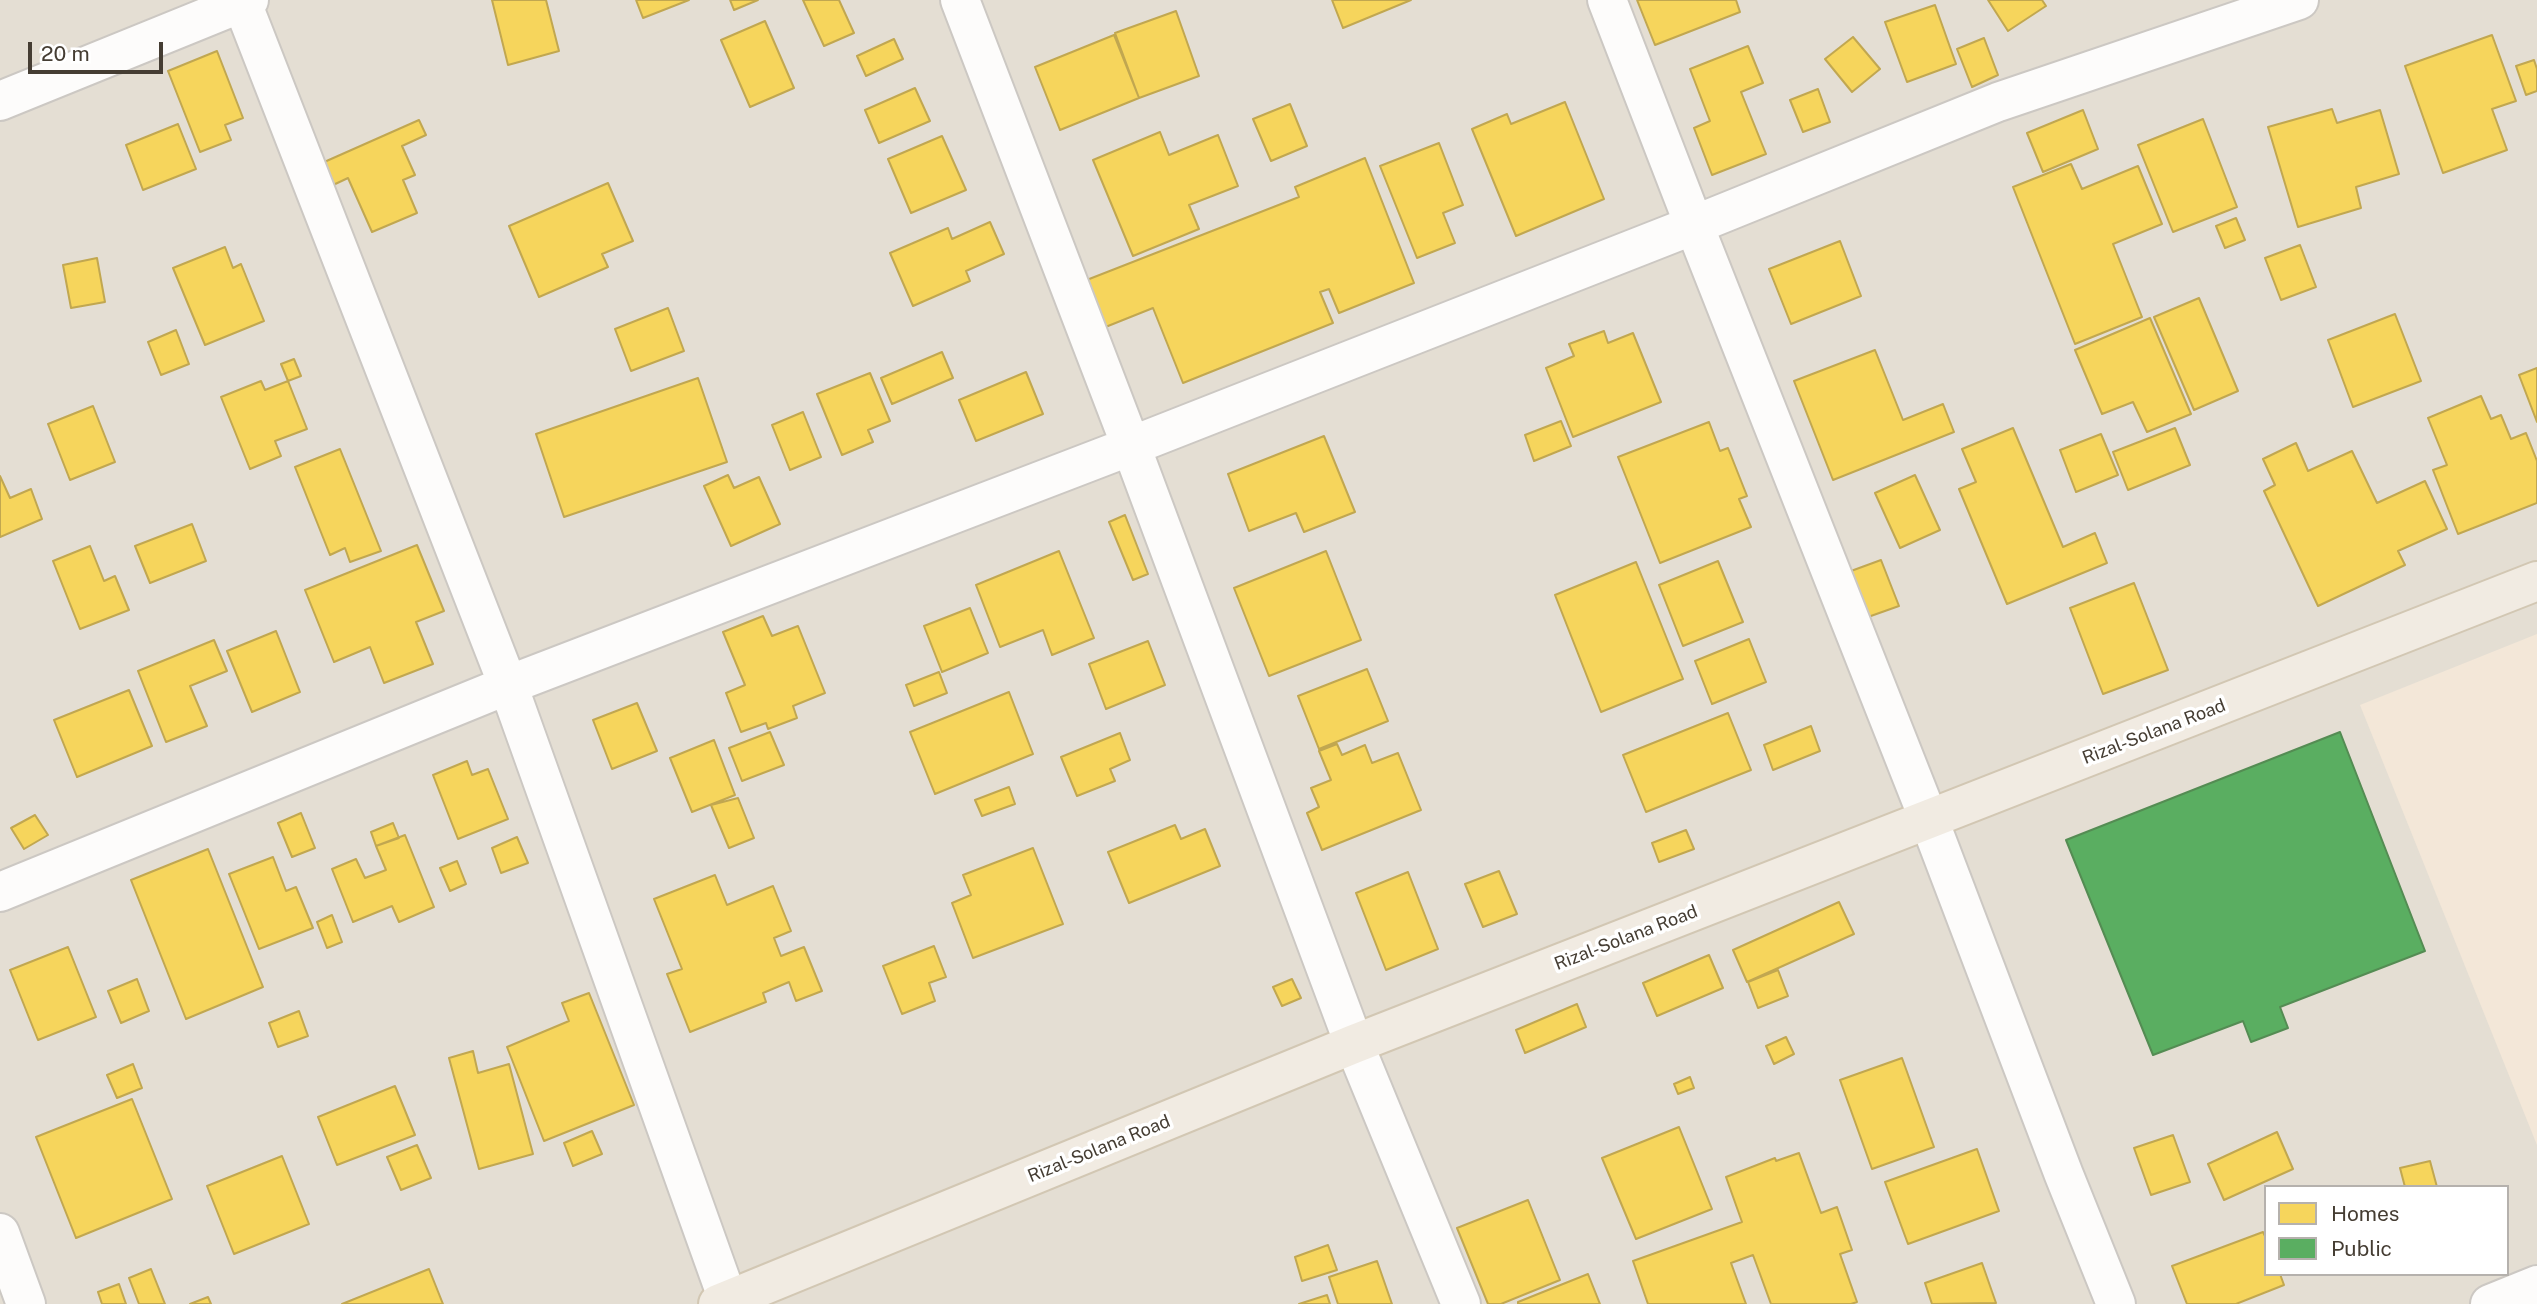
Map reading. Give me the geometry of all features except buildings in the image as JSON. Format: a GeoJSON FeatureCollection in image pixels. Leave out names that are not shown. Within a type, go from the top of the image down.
{"type":"FeatureCollection","features":[{"type":"Feature","properties":{"kind":"main road","name":"Rizal-Solana Road"},"geometry":{"type":"LineString","coordinates":[[723,1302],[1354,1044],[2537,581]]}},
{"type":"Feature","properties":{"kind":"street"},"geometry":{"type":"LineString","coordinates":[[960,0],[1131,446],[1354,1044],[1461,1304]]}},
{"type":"Feature","properties":{"kind":"street"},"geometry":{"type":"LineString","coordinates":[[1607,0],[2116,1304]]}},
{"type":"Feature","properties":{"kind":"street"},"geometry":{"type":"LineString","coordinates":[[0,892],[508,685],[1131,446],[1694,225],[1998,102],[2299,0]]}},
{"type":"Feature","properties":{"kind":"street"},"geometry":{"type":"LineString","coordinates":[[0,101],[244,1],[508,685],[723,1302]]}},
{"type":"Feature","properties":{"kind":"street"},"geometry":{"type":"LineString","coordinates":[[0,1233],[26,1304]]}},
{"type":"Feature","properties":{"kind":"street"},"geometry":{"type":"LineString","coordinates":[[2490,1304],[2537,1285]]}},
{"type":"Feature","properties":{"kind":"shaded area"},"geometry":{"type":"Polygon","coordinates":[[[0,0],[2537,0],[2537,1304],[0,1304],[0,0]]]}},
{"type":"Feature","properties":{"kind":"shaded area"},"geometry":{"type":"Polygon","coordinates":[[[2537,634],[2537,1145],[2360,705],[2537,634]]]}}]}
